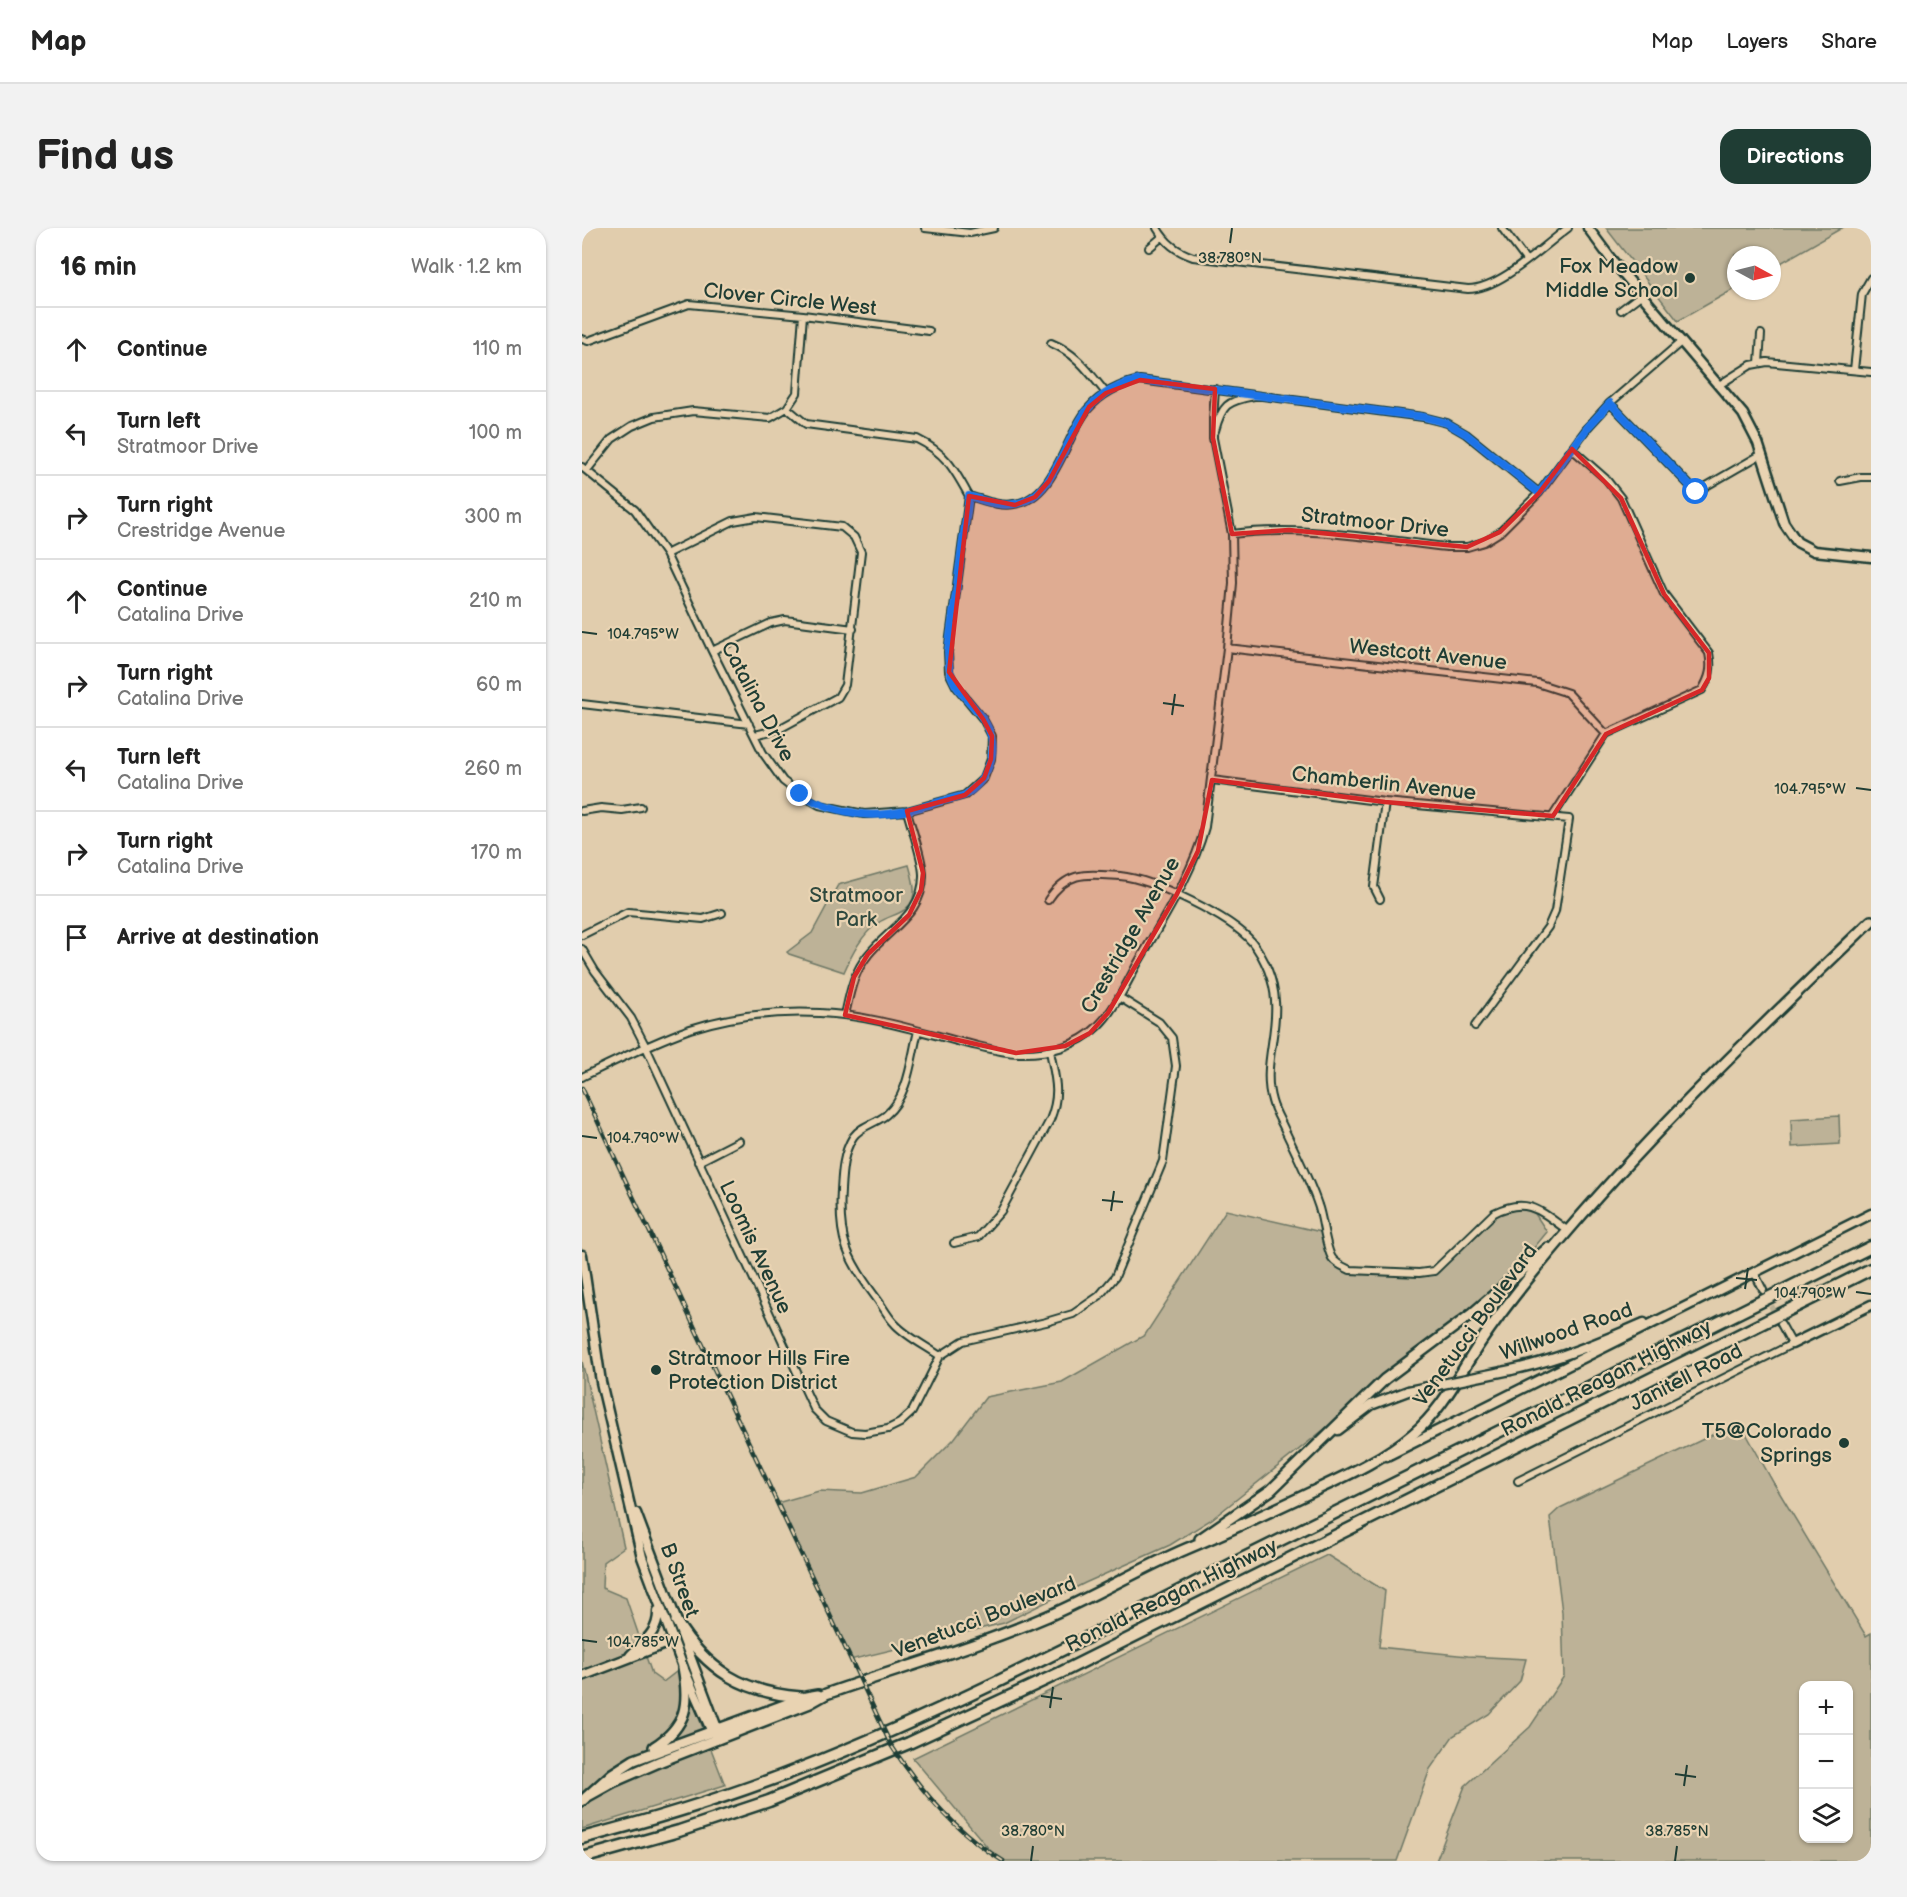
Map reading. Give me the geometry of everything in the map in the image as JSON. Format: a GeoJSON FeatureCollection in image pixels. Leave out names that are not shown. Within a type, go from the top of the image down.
{"type":"FeatureCollection","features":[{"type":"Feature","properties":{"kind":"highway","name":"Ronald Reagan Highway"},"geometry":{"type":"LineString","coordinates":[[582,1838],[639,1823],[798,1770],[908,1723],[1083,1639],[1871,1247]]}},
{"type":"Feature","properties":{"kind":"highway","name":"Ronald Reagan Highway"},"geometry":{"type":"LineString","coordinates":[[582,1858],[769,1801],[909,1743],[1070,1667],[1871,1269]]}},
{"type":"Feature","properties":{"kind":"main road"},"geometry":{"type":"LineString","coordinates":[[1588,228],[1743,414],[1762,454],[1784,523],[1797,542],[1814,551],[1871,557]]}},
{"type":"Feature","properties":{"kind":"main road","name":"Venetucci Boulevard"},"geometry":{"type":"LineString","coordinates":[[715,1732],[806,1697],[826,1694],[983,1641],[1049,1616],[1183,1550],[1230,1532],[1351,1473],[1398,1444],[1428,1420],[1443,1402],[1503,1310],[1568,1231],[1762,1026],[1871,921]]}},
{"type":"Feature","properties":{"kind":"main road","name":"Willwood Road"},"geometry":{"type":"LineString","coordinates":[[1351,1473],[1533,1385],[1667,1315],[1871,1214]]}},
{"type":"Feature","properties":{"kind":"main road","name":"Venetucci Boulevard"},"geometry":{"type":"LineString","coordinates":[[1183,1550],[1248,1508],[1270,1490],[1385,1379],[1473,1313],[1568,1231]]}},
{"type":"Feature","properties":{"kind":"main road","name":"B Street"},"geometry":{"type":"LineString","coordinates":[[582,1255],[602,1382],[642,1557],[683,1667],[715,1732]]}},
{"type":"Feature","properties":{"kind":"main road","name":"Janitell Road"},"geometry":{"type":"LineString","coordinates":[[1792,1344],[1871,1305]]}},
{"type":"Feature","properties":{"kind":"main road","name":"Willwood Road"},"geometry":{"type":"LineString","coordinates":[[1314,1449],[1371,1405],[1408,1391],[1532,1366],[1598,1343],[1654,1318],[1667,1315]]}},
{"type":"Feature","properties":{"kind":"main road","name":"B Street"},"geometry":{"type":"LineString","coordinates":[[622,1475],[715,1732]]}},
{"type":"Feature","properties":{"kind":"main road"},"geometry":{"type":"LineString","coordinates":[[628,1658],[654,1633],[658,1619],[657,1601]]}},
{"type":"Feature","properties":{"kind":"main road"},"geometry":{"type":"LineString","coordinates":[[676,1621],[701,1655],[729,1677],[749,1687],[770,1693],[806,1697]]}},
{"type":"Feature","properties":{"kind":"main road"},"geometry":{"type":"LineString","coordinates":[[582,1676],[673,1641]]}},
{"type":"Feature","properties":{"kind":"main road"},"geometry":{"type":"LineString","coordinates":[[585,1798],[612,1774],[662,1742],[680,1722],[687,1699],[683,1667]]}},
{"type":"Feature","properties":{"kind":"main road","name":"Venetucci Boulevard"},"geometry":{"type":"LineString","coordinates":[[715,1732],[810,1703],[826,1694]]}},
{"type":"Feature","properties":{"kind":"main road"},"geometry":{"type":"LineString","coordinates":[[634,1760],[715,1732]]}},
{"type":"Feature","properties":{"kind":"main road"},"geometry":{"type":"LineString","coordinates":[[585,1798],[715,1732]]}},
{"type":"Feature","properties":{"kind":"street"},"geometry":{"type":"LineString","coordinates":[[924,228],[970,233],[994,228]]}},
{"type":"Feature","properties":{"kind":"street"},"geometry":{"type":"LineString","coordinates":[[1157,228],[1162,237],[1181,253],[1193,257],[1468,289],[1479,289],[1499,281],[1568,228]]}},
{"type":"Feature","properties":{"kind":"street"},"geometry":{"type":"LineString","coordinates":[[1502,228],[1526,260]]}},
{"type":"Feature","properties":{"kind":"street"},"geometry":{"type":"LineString","coordinates":[[1149,248],[1162,237]]}},
{"type":"Feature","properties":{"kind":"street"},"geometry":{"type":"LineString","coordinates":[[1854,370],[1862,294],[1871,278]]}},
{"type":"Feature","properties":{"kind":"street"},"geometry":{"type":"LineString","coordinates":[[1621,310],[1642,294]]}},
{"type":"Feature","properties":{"kind":"street","name":"Clover Circle West"},"geometry":{"type":"LineString","coordinates":[[582,339],[588,341],[689,304],[803,315],[929,332]]}},
{"type":"Feature","properties":{"kind":"street"},"geometry":{"type":"LineString","coordinates":[[584,468],[612,439],[632,426],[654,417],[693,411],[770,418],[787,408],[796,393],[803,315]]}},
{"type":"Feature","properties":{"kind":"street"},"geometry":{"type":"LineString","coordinates":[[1760,363],[1761,334]]}},
{"type":"Feature","properties":{"kind":"street","name":"Stratmoor Drive"},"geometry":{"type":"LineString","coordinates":[[1232,534],[1262,530],[1289,530],[1446,547],[1467,547],[1484,542],[1500,532],[1539,493],[1588,427],[1610,403],[1681,342]]}},
{"type":"Feature","properties":{"kind":"street"},"geometry":{"type":"LineString","coordinates":[[1051,344],[1068,350],[1081,361],[1106,393]]}},
{"type":"Feature","properties":{"kind":"street"},"geometry":{"type":"LineString","coordinates":[[1719,385],[1751,365],[1760,363],[1775,362],[1871,372]]}},
{"type":"Feature","properties":{"kind":"street"},"geometry":{"type":"LineString","coordinates":[[787,408],[806,423],[917,439],[934,447],[950,462],[969,496],[993,504],[1015,504],[1035,497],[1048,481],[1078,423],[1089,407],[1106,393],[1124,383],[1140,380],[1215,389]]}},
{"type":"Feature","properties":{"kind":"street","name":"Crestridge Avenue"},"geometry":{"type":"LineString","coordinates":[[582,1077],[690,1029],[729,1020],[798,1013],[845,1015],[1004,1052],[1025,1053],[1050,1051],[1078,1041],[1090,1033],[1108,1014],[1177,894],[1198,852],[1205,827],[1233,584],[1232,534],[1214,438],[1215,389],[1424,417],[1447,423],[1466,434],[1539,493]]}},
{"type":"Feature","properties":{"kind":"street","name":"Crestridge Avenue"},"geometry":{"type":"LineString","coordinates":[[1214,438],[1219,415],[1223,408],[1238,399],[1259,394]]}},
{"type":"Feature","properties":{"kind":"street"},"geometry":{"type":"LineString","coordinates":[[1610,403],[1696,492],[1762,454]]}},
{"type":"Feature","properties":{"kind":"street"},"geometry":{"type":"LineString","coordinates":[[1553,816],[1606,734],[1702,690],[1709,678],[1712,665],[1709,653],[1664,594],[1621,498],[1606,479],[1572,449]]}},
{"type":"Feature","properties":{"kind":"street","name":"Catalina Drive"},"geometry":{"type":"LineString","coordinates":[[584,468],[635,510],[666,554],[711,651],[763,753],[783,781],[819,805],[864,814],[907,812],[965,795],[984,778],[992,759],[992,736],[983,718],[956,686],[950,672],[948,652],[969,496]]}},
{"type":"Feature","properties":{"kind":"street"},"geometry":{"type":"LineString","coordinates":[[1840,481],[1871,477]]}},
{"type":"Feature","properties":{"kind":"street"},"geometry":{"type":"LineString","coordinates":[[666,554],[733,521],[756,517],[842,527],[854,537],[861,552],[845,685],[838,697],[779,729],[755,735]]}},
{"type":"Feature","properties":{"kind":"street"},"geometry":{"type":"LineString","coordinates":[[711,651],[771,623],[785,620],[853,629]]}},
{"type":"Feature","properties":{"kind":"street","name":"Westcott Avenue"},"geometry":{"type":"LineString","coordinates":[[1227,648],[1537,682],[1568,693],[1606,734]]}},
{"type":"Feature","properties":{"kind":"street"},"geometry":{"type":"LineString","coordinates":[[582,704],[749,724]]}},
{"type":"Feature","properties":{"kind":"street","name":"Chamberlin Avenue"},"geometry":{"type":"LineString","coordinates":[[1212,780],[1384,802],[1569,819],[1555,911],[1548,927],[1475,1026]]}},
{"type":"Feature","properties":{"kind":"street"},"geometry":{"type":"LineString","coordinates":[[1380,899],[1374,887],[1384,802]]}},
{"type":"Feature","properties":{"kind":"street"},"geometry":{"type":"LineString","coordinates":[[582,811],[641,807]]}},
{"type":"Feature","properties":{"kind":"street"},"geometry":{"type":"LineString","coordinates":[[845,1015],[854,976],[868,954],[909,915],[916,906],[921,890],[923,873],[907,812]]}},
{"type":"Feature","properties":{"kind":"street"},"geometry":{"type":"LineString","coordinates":[[1048,900],[1057,886],[1073,876],[1095,874],[1129,877],[1177,894],[1237,928],[1252,942],[1264,960],[1276,1002],[1269,1076],[1271,1100],[1318,1204],[1331,1257],[1340,1266],[1350,1270],[1419,1273],[1434,1271],[1494,1213],[1517,1204],[1530,1206],[1568,1231]]}},
{"type":"Feature","properties":{"kind":"street"},"geometry":{"type":"LineString","coordinates":[[582,935],[628,912],[703,919],[722,913]]}},
{"type":"Feature","properties":{"kind":"street","name":"Loomis Avenue"},"geometry":{"type":"LineString","coordinates":[[582,948],[595,971],[631,1018],[646,1047],[814,1409],[826,1421],[852,1432],[865,1433],[888,1429],[900,1423],[912,1412],[940,1356]]}},
{"type":"Feature","properties":{"kind":"street"},"geometry":{"type":"LineString","coordinates":[[918,1031],[904,1089],[897,1103],[879,1121],[862,1127],[846,1152],[842,1172],[839,1218],[846,1249],[857,1272],[896,1325],[940,1356],[963,1341],[1073,1314],[1100,1296],[1115,1277],[1163,1161],[1176,1066],[1172,1038],[1160,1022],[1119,997]]}},
{"type":"Feature","properties":{"kind":"street"},"geometry":{"type":"LineString","coordinates":[[954,1243],[978,1237],[1001,1211],[1050,1120],[1056,1104],[1057,1087],[1050,1051]]}},
{"type":"Feature","properties":{"kind":"street"},"geometry":{"type":"LineString","coordinates":[[698,1162],[739,1141]]}},
{"type":"Feature","properties":{"kind":"street"},"geometry":{"type":"LineString","coordinates":[[1754,1272],[1763,1290]]}},
{"type":"Feature","properties":{"kind":"street"},"geometry":{"type":"LineString","coordinates":[[1781,1324],[1792,1344]]}},
{"type":"Feature","properties":{"kind":"street","name":"Janitell Road"},"geometry":{"type":"LineString","coordinates":[[1518,1481],[1792,1344]]}},
{"type":"Feature","properties":{"kind":"highlighted area"},"geometry":{"type":"Polygon","coordinates":[[[1140,380],[1215,389],[1213,438],[1232,534],[1289,530],[1467,547],[1500,532],[1539,493],[1572,449],[1621,498],[1664,594],[1709,653],[1709,678],[1702,690],[1606,734],[1553,816],[1385,802],[1212,780],[1198,851],[1177,894],[1108,1013],[1090,1033],[1065,1046],[1016,1053],[845,1015],[854,977],[868,954],[909,915],[921,890],[923,873],[907,811],[965,795],[984,778],[991,759],[992,736],[983,719],[949,672],[969,496],[1015,505],[1035,497],[1049,481],[1089,407],[1106,393],[1140,380]]]}},
{"type":"Feature","properties":{"kind":"green space","name":"Fox Meadow Middle School"},"geometry":{"type":"Polygon","coordinates":[[[1606,228],[1842,228],[1781,263],[1781,246],[1727,246],[1727,293],[1678,321],[1606,228]]]}},
{"type":"Feature","properties":{"kind":"green space","name":"Stratmoor Park"},"geometry":{"type":"Polygon","coordinates":[[[909,865],[914,892],[911,904],[906,909],[878,923],[867,933],[854,951],[844,972],[787,952],[812,933],[838,885],[909,865]]]}},
{"type":"Feature","properties":{"kind":"green space"},"geometry":{"type":"Polygon","coordinates":[[[1839,1116],[1840,1144],[1792,1147],[1791,1119],[1839,1116]]]}},
{"type":"Feature","properties":{"kind":"green space"},"geometry":{"type":"Polygon","coordinates":[[[1530,1206],[1547,1232],[1501,1288],[1212,1519],[1170,1545],[1004,1623],[850,1660],[777,1503],[819,1491],[862,1493],[916,1477],[954,1439],[986,1397],[1062,1382],[1145,1335],[1226,1210],[1325,1233],[1331,1257],[1350,1270],[1419,1273],[1443,1265],[1482,1224],[1506,1207],[1530,1206]]]}},
{"type":"Feature","properties":{"kind":"green space"},"geometry":{"type":"Polygon","coordinates":[[[582,1361],[624,1547],[603,1562],[602,1588],[626,1598],[652,1674],[663,1682],[680,1669],[725,1785],[582,1829],[582,1361]]]}},
{"type":"Feature","properties":{"kind":"green space"},"geometry":{"type":"Polygon","coordinates":[[[1743,1428],[1866,1636],[1871,1633],[1871,1861],[1436,1861],[1465,1786],[1530,1727],[1564,1676],[1562,1612],[1550,1517],[1560,1508],[1716,1433],[1743,1428]]]}},
{"type":"Feature","properties":{"kind":"green space"},"geometry":{"type":"Polygon","coordinates":[[[1327,1555],[1385,1591],[1379,1647],[1526,1659],[1520,1681],[1489,1714],[1453,1736],[1430,1769],[1397,1861],[1006,1861],[994,1855],[913,1758],[1327,1555]]]}},
{"type":"Feature","properties":{"kind":"tunnel"},"geometry":{"type":"LineString","coordinates":[[1763,1290],[1778,1319]]}},
{"type":"Feature","properties":{"kind":"railway"},"geometry":{"type":"LineString","coordinates":[[582,1088],[891,1745],[927,1795],[941,1810],[970,1837],[1003,1861]]}},
{"type":"Feature","properties":{"kind":"place","name":"Fox Meadow Middle School"},"geometry":{"type":"Point","coordinates":[1690,278]}},
{"type":"Feature","properties":{"kind":"place","name":"Stratmoor Hills Fire Protection District"},"geometry":{"type":"Point","coordinates":[656,1370]}},
{"type":"Feature","properties":{"kind":"place","name":"T5@Colorado Springs"},"geometry":{"type":"Point","coordinates":[1844,1443]}},
{"type":"Feature","properties":{"kind":"route"},"geometry":{"type":"LineString","coordinates":[[800,794],[819,805],[843,812],[864,814],[907,812],[965,795],[984,778],[992,759],[992,736],[983,718],[956,686],[950,672],[948,652],[969,496],[993,504],[1015,504],[1035,497],[1048,481],[1078,423],[1089,407],[1106,393],[1124,383],[1140,380],[1259,394],[1424,417],[1447,423],[1466,434],[1539,493],[1588,427],[1610,403],[1696,492]]}}]}
